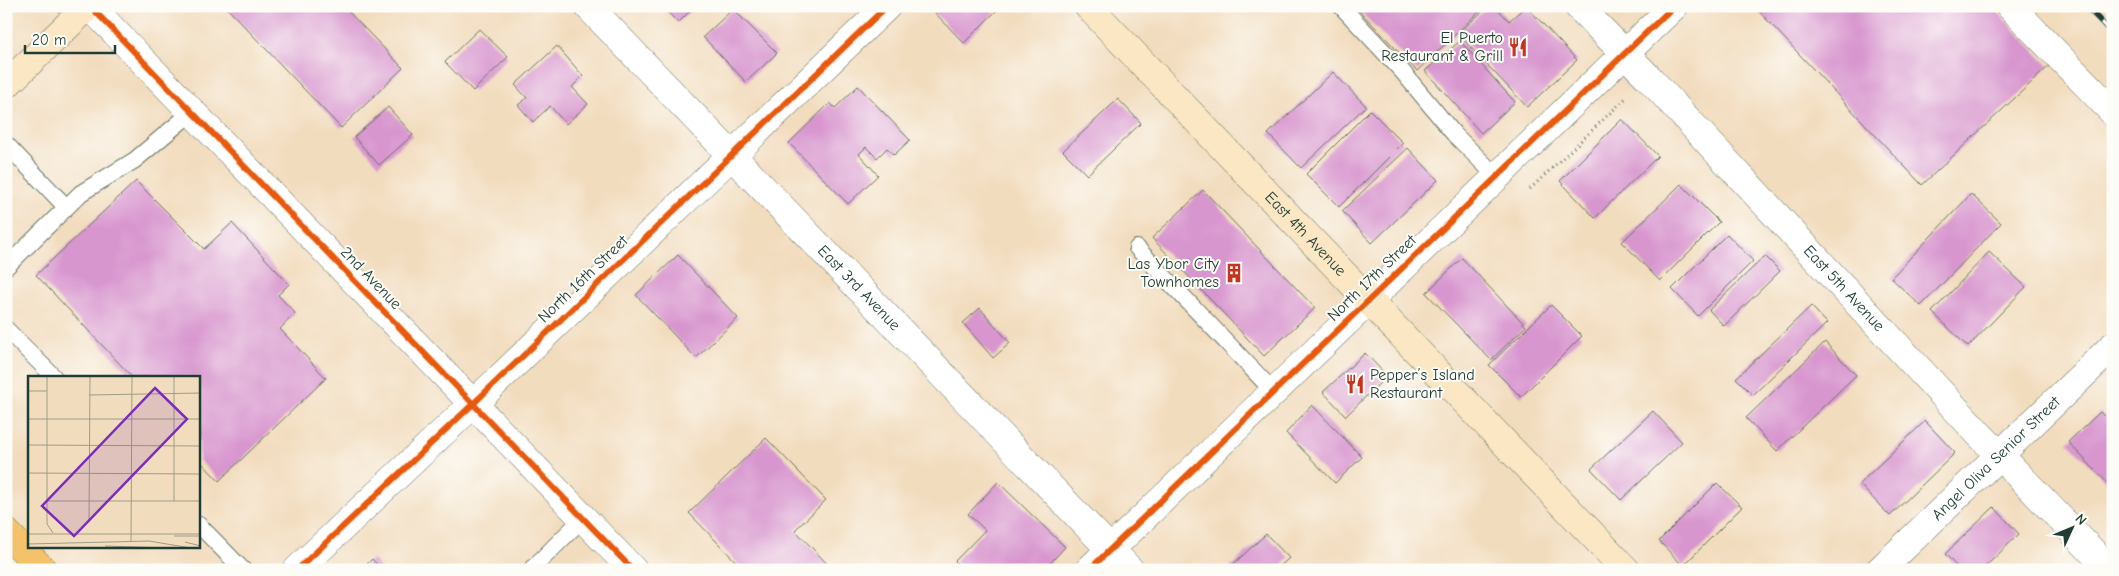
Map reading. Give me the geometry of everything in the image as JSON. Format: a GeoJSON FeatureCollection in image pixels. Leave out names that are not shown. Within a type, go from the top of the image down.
{"type":"FeatureCollection","features":[{"type":"Feature","properties":{"kind":"main road"},"geometry":{"type":"LineString","coordinates":[[6,532],[43,570]]}},
{"type":"Feature","properties":{"kind":"street"},"geometry":{"type":"LineString","coordinates":[[6,85],[90,6]]}},
{"type":"Feature","properties":{"kind":"street","name":"2nd Avenue"},"geometry":{"type":"LineString","coordinates":[[90,6],[632,570]]}},
{"type":"Feature","properties":{"kind":"street","name":"East 3rd Avenue"},"geometry":{"type":"LineString","coordinates":[[588,6],[1130,570]]}},
{"type":"Feature","properties":{"kind":"street","name":"North 16th Street"},"geometry":{"type":"LineString","coordinates":[[297,570],[473,404],[887,6]]}},
{"type":"Feature","properties":{"kind":"street","name":"East 4th Avenue"},"geometry":{"type":"LineString","coordinates":[[1088,6],[1626,570]]}},
{"type":"Feature","properties":{"kind":"street","name":"East 5th Avenue"},"geometry":{"type":"LineString","coordinates":[[1578,6],[1626,54],[2000,455],[2110,570]]}},
{"type":"Feature","properties":{"kind":"street","name":"North 17th Street"},"geometry":{"type":"LineString","coordinates":[[1089,570],[1674,6]]}},
{"type":"Feature","properties":{"kind":"street"},"geometry":{"type":"LineString","coordinates":[[2010,6],[2113,112]]}},
{"type":"Feature","properties":{"kind":"street","name":"Angel Oliva Senior Street"},"geometry":{"type":"LineString","coordinates":[[1880,570],[2113,346]]}},
{"type":"Feature","properties":{"kind":"lane"},"geometry":{"type":"LineString","coordinates":[[1341,6],[1402,71],[1454,134],[1497,177]]}},
{"type":"Feature","properties":{"kind":"lane"},"geometry":{"type":"LineString","coordinates":[[6,267],[81,193],[135,160],[192,112]]}},
{"type":"Feature","properties":{"kind":"lane"},"geometry":{"type":"LineString","coordinates":[[6,144],[66,207]]}},
{"type":"Feature","properties":{"kind":"lane"},"geometry":{"type":"LineString","coordinates":[[1137,248],[1274,392]]}},
{"type":"Feature","properties":{"kind":"lane"},"geometry":{"type":"LineString","coordinates":[[6,329],[53,376]]}},
{"type":"Feature","properties":{"kind":"lane"},"geometry":{"type":"LineString","coordinates":[[530,570],[583,518]]}},
{"type":"Feature","properties":{"kind":"lane"},"geometry":{"type":"LineString","coordinates":[[200,525],[243,570]]}},
{"type":"Feature","properties":{"kind":"building"},"geometry":{"type":"Polygon","coordinates":[[[225,6],[343,6],[403,68],[341,128],[225,6]]]}},
{"type":"Feature","properties":{"kind":"building"},"geometry":{"type":"Polygon","coordinates":[[[662,6],[695,6],[678,23],[662,6]]]}},
{"type":"Feature","properties":{"kind":"building"},"geometry":{"type":"Polygon","coordinates":[[[938,6],[1001,6],[964,43],[933,11],[938,6]]]}},
{"type":"Feature","properties":{"kind":"building"},"geometry":{"type":"Polygon","coordinates":[[[1355,6],[1485,6],[1417,71],[1355,6]]]}},
{"type":"Feature","properties":{"kind":"building","name":"El Puerto Restaurant & Grill"},"geometry":{"type":"Polygon","coordinates":[[[1488,6],[1495,6],[1509,21],[1526,6],[1577,60],[1527,107],[1458,34],[1488,6]]]}},
{"type":"Feature","properties":{"kind":"building"},"geometry":{"type":"Polygon","coordinates":[[[1754,6],[1992,6],[2049,66],[1922,185],[1754,6]]]}},
{"type":"Feature","properties":{"kind":"building"},"geometry":{"type":"Polygon","coordinates":[[[733,9],[777,53],[746,82],[703,37],[733,9]]]}},
{"type":"Feature","properties":{"kind":"building"},"geometry":{"type":"Polygon","coordinates":[[[479,29],[508,57],[473,91],[445,62],[479,29]]]}},
{"type":"Feature","properties":{"kind":"building"},"geometry":{"type":"Polygon","coordinates":[[[1460,41],[1515,102],[1481,133],[1425,71],[1460,41]]]}},
{"type":"Feature","properties":{"kind":"building"},"geometry":{"type":"Polygon","coordinates":[[[557,46],[583,76],[572,87],[588,104],[566,124],[550,106],[533,122],[518,105],[527,98],[515,85],[557,46]]]}},
{"type":"Feature","properties":{"kind":"building"},"geometry":{"type":"Polygon","coordinates":[[[1333,72],[1366,106],[1301,168],[1268,134],[1333,72]]]}},
{"type":"Feature","properties":{"kind":"building"},"geometry":{"type":"Polygon","coordinates":[[[858,86],[910,140],[894,155],[887,148],[877,158],[866,147],[859,154],[878,175],[848,204],[789,143],[830,103],[835,108],[858,86]]]}},
{"type":"Feature","properties":{"kind":"building"},"geometry":{"type":"Polygon","coordinates":[[[1118,99],[1141,123],[1087,175],[1063,151],[1118,99]]]}},
{"type":"Feature","properties":{"kind":"building"},"geometry":{"type":"Polygon","coordinates":[[[388,107],[413,135],[379,165],[354,137],[388,107]]]}},
{"type":"Feature","properties":{"kind":"building"},"geometry":{"type":"Polygon","coordinates":[[[1370,110],[1403,143],[1339,207],[1306,174],[1370,110]]]}},
{"type":"Feature","properties":{"kind":"building"},"geometry":{"type":"Polygon","coordinates":[[[1622,119],[1658,156],[1595,218],[1560,181],[1622,119]]]}},
{"type":"Feature","properties":{"kind":"building"},"geometry":{"type":"Polygon","coordinates":[[[1408,148],[1438,180],[1372,243],[1342,211],[1408,148]]]}},
{"type":"Feature","properties":{"kind":"building"},"geometry":{"type":"Polygon","coordinates":[[[136,181],[204,249],[232,223],[289,284],[278,295],[295,313],[280,329],[326,378],[219,481],[200,461],[200,376],[131,376],[36,275],[136,181]]]}},
{"type":"Feature","properties":{"kind":"building"},"geometry":{"type":"Polygon","coordinates":[[[1681,184],[1719,222],[1660,281],[1622,242],[1681,184]]]}},
{"type":"Feature","properties":{"kind":"building","name":"Las Ybor City Townhomes"},"geometry":{"type":"Polygon","coordinates":[[[1203,190],[1315,308],[1264,356],[1152,238],[1203,190]]]}},
{"type":"Feature","properties":{"kind":"building"},"geometry":{"type":"Polygon","coordinates":[[[1971,194],[2001,223],[1921,306],[1891,278],[1971,194]]]}},
{"type":"Feature","properties":{"kind":"building"},"geometry":{"type":"Polygon","coordinates":[[[1727,234],[1753,261],[1698,316],[1672,289],[1727,234]]]}},
{"type":"Feature","properties":{"kind":"building"},"geometry":{"type":"Polygon","coordinates":[[[1989,252],[2026,287],[1968,347],[1932,312],[1989,252]]]}},
{"type":"Feature","properties":{"kind":"building"},"geometry":{"type":"Polygon","coordinates":[[[678,255],[738,318],[696,358],[636,295],[678,255]]]}},
{"type":"Feature","properties":{"kind":"building"},"geometry":{"type":"Polygon","coordinates":[[[1765,256],[1780,271],[1724,326],[1709,310],[1765,256]]]}},
{"type":"Feature","properties":{"kind":"building"},"geometry":{"type":"Polygon","coordinates":[[[1462,258],[1526,326],[1491,360],[1426,293],[1462,258]]]}},
{"type":"Feature","properties":{"kind":"building"},"geometry":{"type":"Polygon","coordinates":[[[1551,305],[1582,336],[1521,397],[1489,365],[1551,305]]]}},
{"type":"Feature","properties":{"kind":"building"},"geometry":{"type":"Polygon","coordinates":[[[1811,306],[1827,323],[1753,395],[1736,378],[1811,306]]]}},
{"type":"Feature","properties":{"kind":"building"},"geometry":{"type":"Polygon","coordinates":[[[980,308],[1010,343],[993,358],[963,323],[980,308]]]}},
{"type":"Feature","properties":{"kind":"building"},"geometry":{"type":"Polygon","coordinates":[[[1825,342],[1856,375],[1777,451],[1746,418],[1825,342]]]}},
{"type":"Feature","properties":{"kind":"building","name":"Pepper’s Island Restaurant"},"geometry":{"type":"Polygon","coordinates":[[[1365,353],[1387,376],[1346,416],[1323,392],[1365,353]]]}},
{"type":"Feature","properties":{"kind":"building"},"geometry":{"type":"Polygon","coordinates":[[[1312,405],[1362,457],[1335,483],[1286,433],[1312,405]]]}},
{"type":"Feature","properties":{"kind":"building"},"geometry":{"type":"Polygon","coordinates":[[[1653,411],[1682,442],[1621,500],[1591,469],[1653,411]]]}},
{"type":"Feature","properties":{"kind":"building"},"geometry":{"type":"Polygon","coordinates":[[[2100,412],[2113,425],[2113,489],[2068,442],[2100,412]]]}},
{"type":"Feature","properties":{"kind":"building"},"geometry":{"type":"Polygon","coordinates":[[[1925,421],[1955,453],[1890,516],[1859,484],[1925,421]]]}},
{"type":"Feature","properties":{"kind":"building"},"geometry":{"type":"Polygon","coordinates":[[[766,438],[826,500],[795,530],[833,570],[744,570],[689,513],[766,438]]]}},
{"type":"Feature","properties":{"kind":"building"},"geometry":{"type":"Polygon","coordinates":[[[998,482],[1065,547],[1044,570],[963,570],[955,561],[985,530],[968,514],[998,482]]]}},
{"type":"Feature","properties":{"kind":"building"},"geometry":{"type":"Polygon","coordinates":[[[1717,483],[1742,507],[1683,566],[1659,541],[1717,483]]]}},
{"type":"Feature","properties":{"kind":"building"},"geometry":{"type":"Polygon","coordinates":[[[1994,507],[2019,534],[1982,570],[1960,570],[1945,554],[1994,507]]]}},
{"type":"Feature","properties":{"kind":"building"},"geometry":{"type":"Polygon","coordinates":[[[1266,534],[1289,558],[1276,570],[1230,570],[1229,568],[1266,534]]]}},
{"type":"Feature","properties":{"kind":"building"},"geometry":{"type":"Polygon","coordinates":[[[372,559],[382,570],[361,570],[372,559]]]}},
{"type":"Feature","properties":{"kind":"railway"},"geometry":{"type":"LineString","coordinates":[[2086,6],[2113,34]]}},
{"type":"Feature","properties":{"kind":"cycle path"},"geometry":{"type":"LineString","coordinates":[[90,6],[633,570]]}},
{"type":"Feature","properties":{"kind":"cycle path"},"geometry":{"type":"LineString","coordinates":[[297,570],[473,404],[887,6]]}},
{"type":"Feature","properties":{"kind":"cycle path"},"geometry":{"type":"LineString","coordinates":[[1089,570],[1674,6]]}},
{"type":"Feature","properties":{"kind":"place","name":"El Puerto Restaurant & Grill"},"geometry":{"type":"Point","coordinates":[1518,47]}},
{"type":"Feature","properties":{"kind":"place","name":"Las Ybor City Townhomes"},"geometry":{"type":"Point","coordinates":[1234,273]}},
{"type":"Feature","properties":{"kind":"place","name":"Pepper’s Island Restaurant"},"geometry":{"type":"Point","coordinates":[1355,384]}}]}
